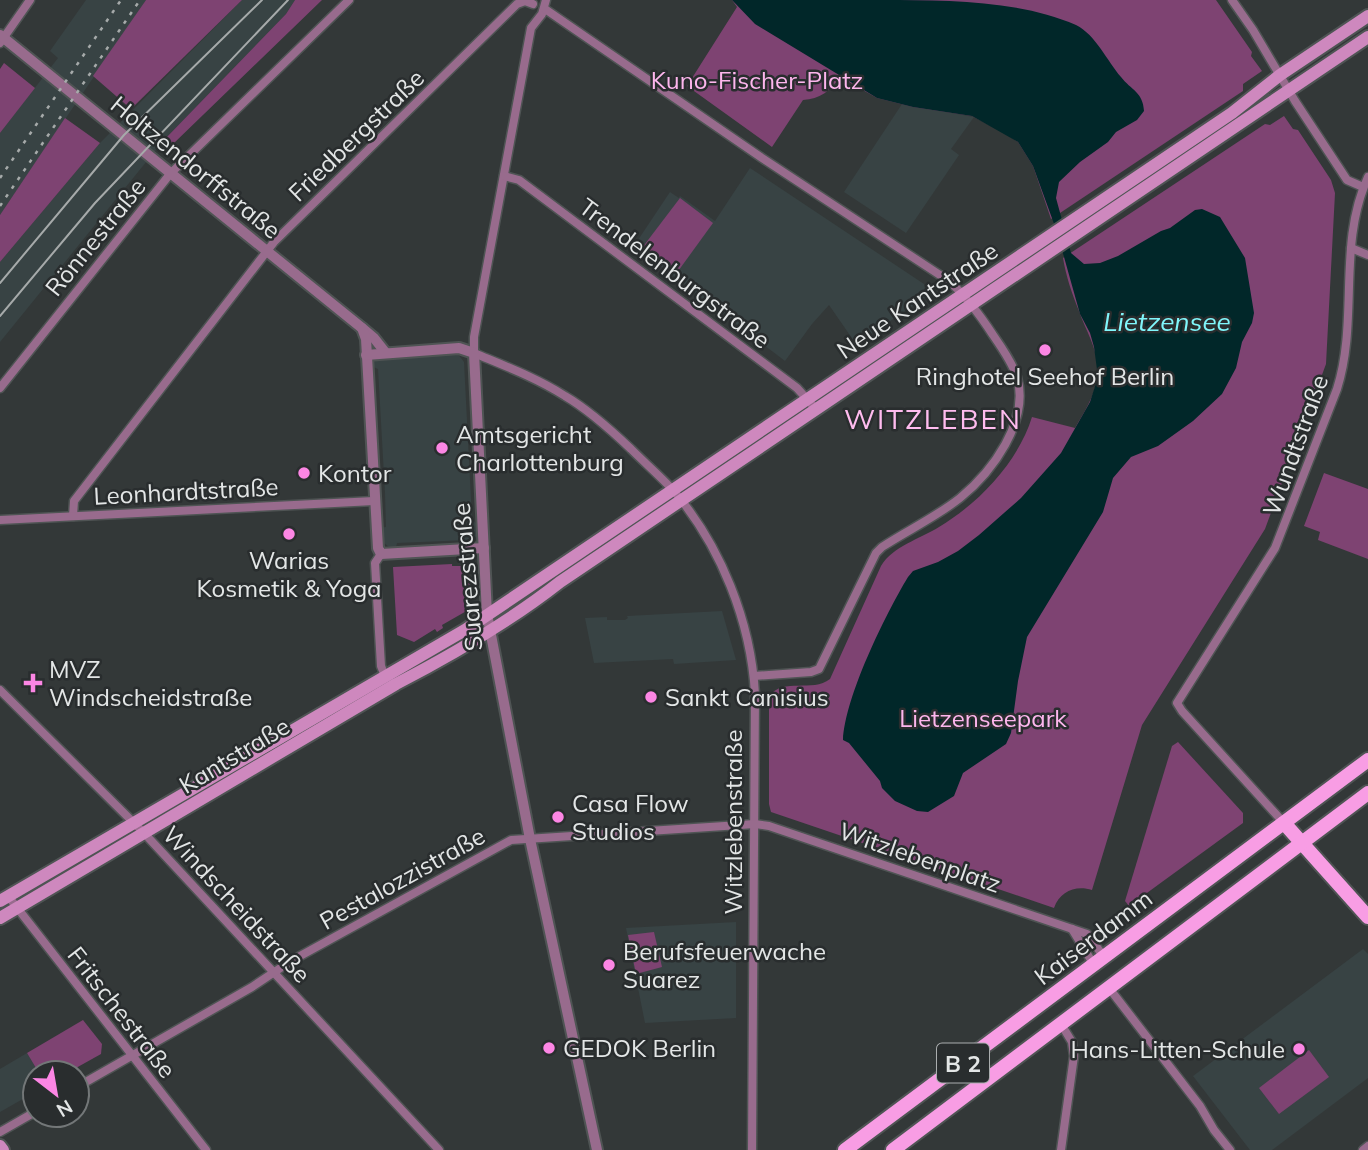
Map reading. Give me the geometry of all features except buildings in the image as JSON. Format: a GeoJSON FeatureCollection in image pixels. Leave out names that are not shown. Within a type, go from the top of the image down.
{"type":"FeatureCollection","features":[{"type":"Feature","properties":{"kind":"main road","name":"Neue Kantstraße"},"geometry":{"type":"LineString","coordinates":[[487,614],[962,295],[1058,238],[1241,107],[1280,75],[1368,16]]}},
{"type":"Feature","properties":{"kind":"main road","name":"Neue Kantstraße"},"geometry":{"type":"LineString","coordinates":[[1083,221],[1368,37]]}},
{"type":"Feature","properties":{"kind":"main road","name":"Neue Kantstraße"},"geometry":{"type":"LineString","coordinates":[[490,632],[973,304],[1058,238]]}},
{"type":"Feature","properties":{"kind":"main road","name":"Kantstraße"},"geometry":{"type":"LineString","coordinates":[[4,899],[449,639],[487,614]]}},
{"type":"Feature","properties":{"kind":"main road","name":"Kantstraße"},"geometry":{"type":"LineString","coordinates":[[0,918],[396,684],[435,665],[490,632]]}},
{"type":"Feature","properties":{"kind":"main road","name":"Kaiserdamm"},"geometry":{"type":"LineString","coordinates":[[845,1150],[1368,760]]}},
{"type":"Feature","properties":{"kind":"main road","name":"Kaiserdamm"},"geometry":{"type":"LineString","coordinates":[[893,1150],[1368,793]]}},
{"type":"Feature","properties":{"kind":"main road"},"geometry":{"type":"LineString","coordinates":[[1284,823],[1368,916]]}},
{"type":"Feature","properties":{"kind":"main road"},"geometry":{"type":"LineString","coordinates":[[1259,841],[1276,863]]}},
{"type":"Feature","properties":{"kind":"street"},"geometry":{"type":"LineString","coordinates":[[1,39],[30,0]]}},
{"type":"Feature","properties":{"kind":"street","name":"Rönnestraße"},"geometry":{"type":"LineString","coordinates":[[0,388],[170,174],[349,0]]}},
{"type":"Feature","properties":{"kind":"street"},"geometry":{"type":"LineString","coordinates":[[1231,0],[1347,180],[1363,187]]}},
{"type":"Feature","properties":{"kind":"street","name":"Friedbergstraße"},"geometry":{"type":"LineString","coordinates":[[73,516],[74,501],[274,243],[517,4],[526,1],[533,4]]}},
{"type":"Feature","properties":{"kind":"street"},"geometry":{"type":"LineString","coordinates":[[545,4],[762,158],[949,281],[973,304],[1017,377],[1019,407],[1014,426],[1005,443],[967,492],[876,553],[819,669],[811,672],[754,676]]}},
{"type":"Feature","properties":{"kind":"street","name":"Suarezstraße"},"geometry":{"type":"LineString","coordinates":[[545,4],[531,27],[474,337],[474,353],[487,614],[530,839],[597,1150]]}},
{"type":"Feature","properties":{"kind":"street","name":"Holtzendorffstraße"},"geometry":{"type":"LineString","coordinates":[[1,39],[362,328],[385,352]]}},
{"type":"Feature","properties":{"kind":"street","name":"Trendelenburgstraße"},"geometry":{"type":"LineString","coordinates":[[504,176],[519,180],[793,386],[816,410]]}},
{"type":"Feature","properties":{"kind":"street","name":"Wundtstraße"},"geometry":{"type":"LineString","coordinates":[[1284,823],[1177,703],[1265,565],[1287,521],[1344,364],[1356,208],[1368,177]]}},
{"type":"Feature","properties":{"kind":"street"},"geometry":{"type":"LineString","coordinates":[[1351,248],[1368,255]]}},
{"type":"Feature","properties":{"kind":"street"},"geometry":{"type":"LineString","coordinates":[[362,328],[366,340],[379,551],[375,563],[381,666],[385,676]]}},
{"type":"Feature","properties":{"kind":"street","name":"Witzlebenstraße"},"geometry":{"type":"LineString","coordinates":[[366,355],[459,348],[526,374],[567,396],[615,434],[672,489],[705,537],[725,576],[749,641],[754,676],[752,1150]]}},
{"type":"Feature","properties":{"kind":"street","name":"Leonhardtstraße"},"geometry":{"type":"LineString","coordinates":[[0,520],[374,501]]}},
{"type":"Feature","properties":{"kind":"street"},"geometry":{"type":"LineString","coordinates":[[379,551],[484,548]]}},
{"type":"Feature","properties":{"kind":"street","name":"Windscheidstraße"},"geometry":{"type":"LineString","coordinates":[[0,690],[144,833],[439,1150]]}},
{"type":"Feature","properties":{"kind":"street","name":"Witzlebenplatz"},"geometry":{"type":"LineString","coordinates":[[530,839],[755,824],[780,829],[1087,934],[1099,961]]}},
{"type":"Feature","properties":{"kind":"street","name":"Pestalozzistraße"},"geometry":{"type":"LineString","coordinates":[[91,1079],[511,839],[530,839]]}},
{"type":"Feature","properties":{"kind":"street","name":"Fritschestraße"},"geometry":{"type":"LineString","coordinates":[[4,899],[16,908],[206,1150]]}},
{"type":"Feature","properties":{"kind":"street"},"geometry":{"type":"LineString","coordinates":[[1072,929],[1099,961]]}},
{"type":"Feature","properties":{"kind":"street"},"geometry":{"type":"LineString","coordinates":[[1110,988],[1204,1111],[1214,1130],[1230,1150]]}},
{"type":"Feature","properties":{"kind":"street"},"geometry":{"type":"LineString","coordinates":[[1061,1024],[1072,1042],[1074,1056],[1062,1150]]}},
{"type":"Feature","properties":{"kind":"street"},"geometry":{"type":"LineString","coordinates":[[0,1132],[21,1120]]}},
{"type":"Feature","properties":{"kind":"street"},"geometry":{"type":"LineString","coordinates":[[1363,1150],[1368,1146]]}},
{"type":"Feature","properties":{"kind":"shaded area"},"geometry":{"type":"Polygon","coordinates":[[[86,0],[146,0],[0,215],[0,133],[58,58],[50,51],[86,0]]]}},
{"type":"Feature","properties":{"kind":"shaded area"},"geometry":{"type":"Polygon","coordinates":[[[242,0],[295,0],[286,14],[164,140],[0,342],[0,262],[100,143],[242,0]]]}},
{"type":"Feature","properties":{"kind":"shaded area"},"geometry":{"type":"Polygon","coordinates":[[[902,104],[974,117],[951,149],[959,155],[906,233],[844,192],[902,104]]]}},
{"type":"Feature","properties":{"kind":"shaded area"},"geometry":{"type":"Polygon","coordinates":[[[750,168],[924,284],[926,297],[856,344],[829,305],[785,361],[634,246],[670,192],[715,221],[750,168]]]}},
{"type":"Feature","properties":{"kind":"shaded area"},"geometry":{"type":"Polygon","coordinates":[[[457,353],[464,362],[472,519],[480,532],[469,540],[397,543],[396,547],[389,547],[383,542],[379,528],[386,527],[385,493],[378,369],[371,366],[371,361],[374,358],[457,353]]]}},
{"type":"Feature","properties":{"kind":"shaded area"},"geometry":{"type":"Polygon","coordinates":[[[722,611],[736,660],[674,664],[673,659],[594,663],[585,618],[625,620],[627,616],[722,611]]]}},
{"type":"Feature","properties":{"kind":"shaded area"},"geometry":{"type":"Polygon","coordinates":[[[736,922],[736,1018],[645,1023],[626,928],[736,922]]]}},
{"type":"Feature","properties":{"kind":"shaded area","name":"Hans-Litten-Schule"},"geometry":{"type":"Polygon","coordinates":[[[1363,949],[1368,954],[1368,1078],[1272,1150],[1250,1150],[1193,1076],[1363,949]]]}},
{"type":"Feature","properties":{"kind":"shaded area"},"geometry":{"type":"Polygon","coordinates":[[[27,1053],[31,1059],[21,1059],[21,1100],[0,1112],[0,1069],[27,1053]]]}},
{"type":"Feature","properties":{"kind":"green space"},"geometry":{"type":"Polygon","coordinates":[[[146,0],[242,0],[131,109],[93,76],[146,0]]]}},
{"type":"Feature","properties":{"kind":"green space"},"geometry":{"type":"Polygon","coordinates":[[[295,0],[322,0],[173,144],[164,140],[286,14],[295,0]]]}},
{"type":"Feature","properties":{"kind":"green space","name":"Kuno-Fischer-Platz"},"geometry":{"type":"Polygon","coordinates":[[[732,0],[1216,0],[1262,71],[1243,84],[1243,91],[1051,219],[1033,166],[1018,142],[972,116],[913,107],[877,98],[840,77],[824,93],[803,100],[772,147],[687,86],[737,7],[732,0]]]}},
{"type":"Feature","properties":{"kind":"green space"},"geometry":{"type":"Polygon","coordinates":[[[4,63],[35,88],[0,133],[0,69],[4,63]]]}},
{"type":"Feature","properties":{"kind":"green space"},"geometry":{"type":"Polygon","coordinates":[[[1268,93],[1270,96],[983,292],[981,289],[1268,93]]]}},
{"type":"Feature","properties":{"kind":"green space","name":"Lietzenseepark"},"geometry":{"type":"Polygon","coordinates":[[[1284,116],[1293,129],[1298,130],[1331,180],[1335,193],[1326,364],[1265,529],[1142,725],[1092,890],[1080,888],[1069,891],[1060,897],[1054,908],[771,812],[769,696],[782,687],[815,685],[830,679],[886,559],[954,517],[982,494],[1017,450],[1032,417],[1075,428],[1092,398],[1096,385],[1097,360],[1072,292],[1063,258],[1265,124],[1270,125],[1284,116]]]}},
{"type":"Feature","properties":{"kind":"green space"},"geometry":{"type":"Polygon","coordinates":[[[65,118],[100,143],[0,262],[0,215],[65,118]]]}},
{"type":"Feature","properties":{"kind":"green space"},"geometry":{"type":"Polygon","coordinates":[[[680,198],[713,223],[676,274],[642,248],[680,198]]]}},
{"type":"Feature","properties":{"kind":"green space"},"geometry":{"type":"Polygon","coordinates":[[[1324,473],[1368,489],[1368,559],[1318,540],[1320,532],[1304,526],[1324,473]]]}},
{"type":"Feature","properties":{"kind":"green space"},"geometry":{"type":"Polygon","coordinates":[[[452,564],[465,566],[469,571],[470,609],[442,625],[443,628],[437,632],[435,629],[414,642],[397,635],[393,567],[452,564]]]}},
{"type":"Feature","properties":{"kind":"green space"},"geometry":{"type":"Polygon","coordinates":[[[1178,742],[1243,813],[1243,823],[1129,906],[1125,901],[1172,746],[1178,742]]]}},
{"type":"Feature","properties":{"kind":"green space"},"geometry":{"type":"Polygon","coordinates":[[[654,932],[662,967],[636,974],[628,935],[654,932]]]}},
{"type":"Feature","properties":{"kind":"green space"},"geometry":{"type":"Polygon","coordinates":[[[83,1020],[102,1044],[101,1054],[91,1060],[31,1059],[27,1053],[83,1020]]]}},
{"type":"Feature","properties":{"kind":"green space"},"geometry":{"type":"Polygon","coordinates":[[[1309,1050],[1329,1077],[1279,1114],[1259,1088],[1309,1050]]]}},
{"type":"Feature","properties":{"kind":"water","name":"Lietzensee"},"geometry":{"type":"Polygon","coordinates":[[[732,0],[956,1],[1006,6],[1076,25],[1090,35],[1121,77],[1139,95],[1144,111],[1137,120],[1116,132],[1108,142],[1080,162],[1059,182],[1056,198],[1071,253],[1084,264],[1100,263],[1170,228],[1195,210],[1202,209],[1220,217],[1245,258],[1254,313],[1242,342],[1236,368],[1222,394],[1193,421],[1158,446],[1131,457],[1113,478],[1103,512],[1027,637],[1011,733],[1006,744],[963,773],[954,796],[928,812],[917,811],[895,801],[882,788],[880,781],[849,743],[843,740],[845,722],[858,680],[888,612],[913,571],[938,562],[979,535],[1021,498],[1061,453],[1090,402],[1098,377],[1094,347],[1080,314],[1057,232],[1033,166],[1018,142],[972,116],[913,107],[877,98],[755,24],[732,0]]]}},
{"type":"Feature","properties":{"kind":"tram line"},"geometry":{"type":"LineString","coordinates":[[0,283],[124,135],[262,0]]}},
{"type":"Feature","properties":{"kind":"tram line"},"geometry":{"type":"LineString","coordinates":[[0,316],[95,203],[288,0]]}},
{"type":"Feature","properties":{"kind":"railway"},"geometry":{"type":"LineString","coordinates":[[0,178],[121,0]]}},
{"type":"Feature","properties":{"kind":"railway"},"geometry":{"type":"LineString","coordinates":[[0,206],[140,0]]}},
{"type":"Feature","properties":{"kind":"place","name":"Ringhotel Seehof Berlin"},"geometry":{"type":"Point","coordinates":[1045,350]}},
{"type":"Feature","properties":{"kind":"place","name":"Amtsgericht Charlottenburg"},"geometry":{"type":"Point","coordinates":[442,448]}},
{"type":"Feature","properties":{"kind":"place","name":"Kontor"},"geometry":{"type":"Point","coordinates":[304,473]}},
{"type":"Feature","properties":{"kind":"place","name":"Warias Kosmetik & Yoga"},"geometry":{"type":"Point","coordinates":[289,534]}},
{"type":"Feature","properties":{"kind":"place","name":"MVZ Windscheidstraße"},"geometry":{"type":"Point","coordinates":[33,683]}},
{"type":"Feature","properties":{"kind":"place","name":"Sankt Canisius"},"geometry":{"type":"Point","coordinates":[651,697]}},
{"type":"Feature","properties":{"kind":"place","name":"Casa Flow Studios"},"geometry":{"type":"Point","coordinates":[558,817]}},
{"type":"Feature","properties":{"kind":"place","name":"Berufsfeuerwache Suarez"},"geometry":{"type":"Point","coordinates":[609,965]}},
{"type":"Feature","properties":{"kind":"place","name":"GEDOK Berlin"},"geometry":{"type":"Point","coordinates":[549,1048]}},
{"type":"Feature","properties":{"kind":"place","name":"Hans-Litten-Schule"},"geometry":{"type":"Point","coordinates":[1299,1049]}},
{"type":"Feature","properties":{"kind":"district","name":"WITZLEBEN"},"geometry":{"type":"Point","coordinates":[933,418]}}]}
